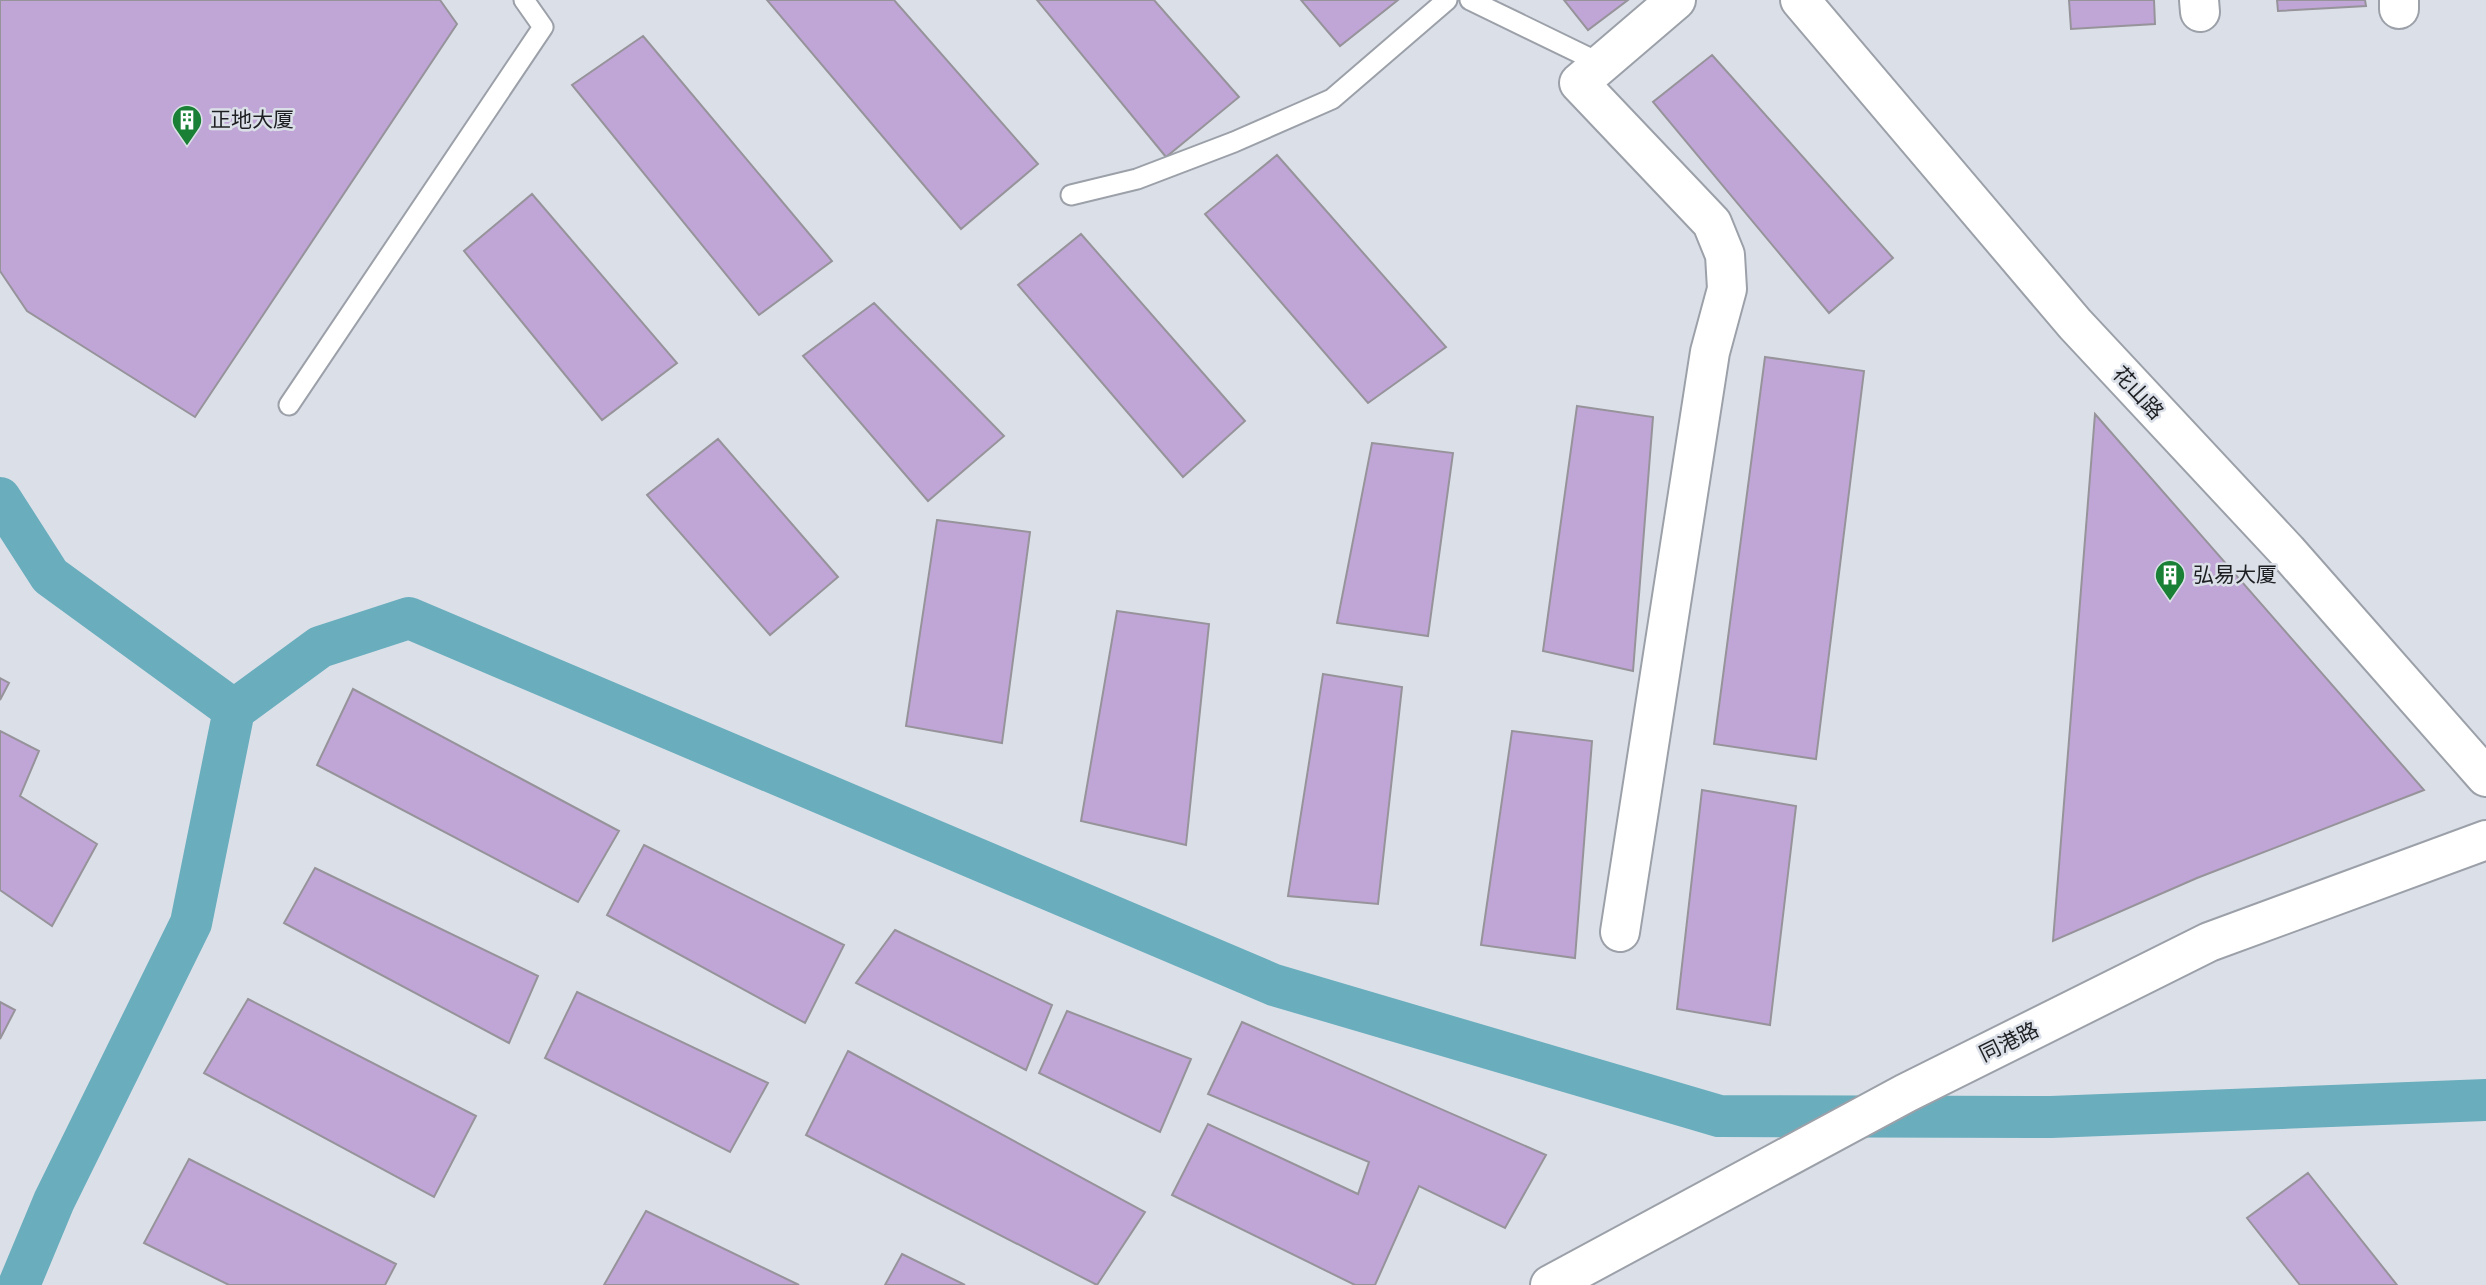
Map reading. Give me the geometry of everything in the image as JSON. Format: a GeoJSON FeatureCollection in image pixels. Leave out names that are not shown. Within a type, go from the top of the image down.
{"type":"FeatureCollection","features":[{"type":"Feature","properties":{"kind":"street"},"geometry":{"type":"LineString","coordinates":[[1620,932],[1710,352],[1727,289],[1725,256],[1712,223],[1580,83],[1676,0]]}},
{"type":"Feature","properties":{"kind":"street","name":"花山路"},"geometry":{"type":"LineString","coordinates":[[1800,0],[2075,324],[2287,551],[2486,777]]}},
{"type":"Feature","properties":{"kind":"street","name":"同港路"},"geometry":{"type":"LineString","coordinates":[[1550,1285],[1906,1093],[2209,942],[2486,840]]}},
{"type":"Feature","properties":{"kind":"lane"},"geometry":{"type":"LineString","coordinates":[[289,405],[542,27],[524,0]]}},
{"type":"Feature","properties":{"kind":"lane"},"geometry":{"type":"LineString","coordinates":[[1072,195],[1137,180],[1234,142],[1332,99],[1447,0]]}},
{"type":"Feature","properties":{"kind":"lane"},"geometry":{"type":"LineString","coordinates":[[1470,0],[1602,64]]}},
{"type":"Feature","properties":{"kind":"building","name":"正地大厦"},"geometry":{"type":"Polygon","coordinates":[[[0,0],[440,0],[457,24],[195,417],[27,311],[0,271],[0,0]]]}},
{"type":"Feature","properties":{"kind":"building"},"geometry":{"type":"Polygon","coordinates":[[[767,0],[894,0],[1038,164],[961,229],[767,0]]]}},
{"type":"Feature","properties":{"kind":"building"},"geometry":{"type":"Polygon","coordinates":[[[1037,0],[1154,0],[1239,97],[1166,157],[1037,0]]]}},
{"type":"Feature","properties":{"kind":"building"},"geometry":{"type":"Polygon","coordinates":[[[1301,0],[1398,0],[1340,46],[1301,0]]]}},
{"type":"Feature","properties":{"kind":"building"},"geometry":{"type":"Polygon","coordinates":[[[1564,0],[1628,0],[1588,30],[1564,0]]]}},
{"type":"Feature","properties":{"kind":"building"},"geometry":{"type":"Polygon","coordinates":[[[2069,0],[2154,0],[2155,24],[2071,29],[2069,0]]]}},
{"type":"Feature","properties":{"kind":"building"},"geometry":{"type":"Polygon","coordinates":[[[2277,0],[2365,0],[2366,6],[2278,11],[2277,0]]]}},
{"type":"Feature","properties":{"kind":"building"},"geometry":{"type":"Polygon","coordinates":[[[643,36],[832,261],[759,315],[572,85],[643,36]]]}},
{"type":"Feature","properties":{"kind":"building"},"geometry":{"type":"Polygon","coordinates":[[[1712,55],[1893,258],[1829,313],[1653,102],[1712,55]]]}},
{"type":"Feature","properties":{"kind":"building"},"geometry":{"type":"Polygon","coordinates":[[[1277,155],[1446,347],[1368,403],[1205,214],[1277,155]]]}},
{"type":"Feature","properties":{"kind":"building"},"geometry":{"type":"Polygon","coordinates":[[[532,194],[677,363],[602,420],[464,251],[532,194]]]}},
{"type":"Feature","properties":{"kind":"building"},"geometry":{"type":"Polygon","coordinates":[[[1081,234],[1245,421],[1183,477],[1018,285],[1081,234]]]}},
{"type":"Feature","properties":{"kind":"building"},"geometry":{"type":"Polygon","coordinates":[[[874,303],[1004,436],[928,501],[803,356],[874,303]]]}},
{"type":"Feature","properties":{"kind":"building"},"geometry":{"type":"Polygon","coordinates":[[[1765,357],[1864,371],[1816,759],[1714,744],[1765,357]]]}},
{"type":"Feature","properties":{"kind":"building"},"geometry":{"type":"Polygon","coordinates":[[[1577,406],[1653,417],[1633,671],[1543,651],[1577,406]]]}},
{"type":"Feature","properties":{"kind":"building","name":"弘易大厦"},"geometry":{"type":"Polygon","coordinates":[[[2095,414],[2424,790],[2197,878],[2053,941],[2095,414]]]}},
{"type":"Feature","properties":{"kind":"building"},"geometry":{"type":"Polygon","coordinates":[[[718,439],[838,577],[770,635],[647,495],[718,439]]]}},
{"type":"Feature","properties":{"kind":"building"},"geometry":{"type":"Polygon","coordinates":[[[1372,443],[1453,453],[1428,636],[1337,623],[1372,443]]]}},
{"type":"Feature","properties":{"kind":"building"},"geometry":{"type":"Polygon","coordinates":[[[937,520],[1030,532],[1002,743],[906,726],[937,520]]]}},
{"type":"Feature","properties":{"kind":"building"},"geometry":{"type":"Polygon","coordinates":[[[1117,611],[1209,624],[1186,845],[1081,821],[1117,611]]]}},
{"type":"Feature","properties":{"kind":"building"},"geometry":{"type":"Polygon","coordinates":[[[1323,674],[1402,687],[1378,904],[1288,896],[1323,674]]]}},
{"type":"Feature","properties":{"kind":"building"},"geometry":{"type":"Polygon","coordinates":[[[0,678],[9,683],[0,700],[0,678]]]}},
{"type":"Feature","properties":{"kind":"building"},"geometry":{"type":"Polygon","coordinates":[[[353,689],[619,831],[578,902],[317,765],[353,689]]]}},
{"type":"Feature","properties":{"kind":"building"},"geometry":{"type":"Polygon","coordinates":[[[0,731],[39,751],[20,796],[97,844],[52,926],[0,890],[0,731]]]}},
{"type":"Feature","properties":{"kind":"building"},"geometry":{"type":"Polygon","coordinates":[[[1512,731],[1592,741],[1575,958],[1481,945],[1512,731]]]}},
{"type":"Feature","properties":{"kind":"building"},"geometry":{"type":"Polygon","coordinates":[[[1702,790],[1796,806],[1770,1025],[1677,1009],[1702,790]]]}},
{"type":"Feature","properties":{"kind":"building"},"geometry":{"type":"Polygon","coordinates":[[[644,845],[844,945],[805,1023],[607,915],[644,845]]]}},
{"type":"Feature","properties":{"kind":"building"},"geometry":{"type":"Polygon","coordinates":[[[315,868],[538,976],[509,1043],[284,923],[315,868]]]}},
{"type":"Feature","properties":{"kind":"building"},"geometry":{"type":"Polygon","coordinates":[[[895,930],[1052,1005],[1026,1070],[856,983],[895,930]]]}},
{"type":"Feature","properties":{"kind":"building"},"geometry":{"type":"Polygon","coordinates":[[[577,992],[768,1083],[730,1152],[545,1058],[577,992]]]}},
{"type":"Feature","properties":{"kind":"building"},"geometry":{"type":"Polygon","coordinates":[[[248,999],[476,1116],[434,1197],[204,1073],[248,999]]]}},
{"type":"Feature","properties":{"kind":"building"},"geometry":{"type":"Polygon","coordinates":[[[0,1002],[15,1010],[0,1039],[0,1002]]]}},
{"type":"Feature","properties":{"kind":"building"},"geometry":{"type":"Polygon","coordinates":[[[1067,1011],[1191,1059],[1160,1132],[1039,1073],[1067,1011]]]}},
{"type":"Feature","properties":{"kind":"building"},"geometry":{"type":"Polygon","coordinates":[[[1242,1022],[1546,1155],[1505,1228],[1419,1186],[1375,1285],[1355,1285],[1172,1195],[1208,1124],[1358,1194],[1369,1162],[1208,1094],[1242,1022]]]}},
{"type":"Feature","properties":{"kind":"building"},"geometry":{"type":"Polygon","coordinates":[[[848,1051],[1145,1212],[1097,1285],[806,1135],[848,1051]]]}},
{"type":"Feature","properties":{"kind":"building"},"geometry":{"type":"Polygon","coordinates":[[[189,1159],[396,1264],[385,1285],[229,1285],[144,1243],[189,1159]]]}},
{"type":"Feature","properties":{"kind":"building"},"geometry":{"type":"Polygon","coordinates":[[[2308,1173],[2397,1285],[2300,1285],[2247,1218],[2308,1173]]]}},
{"type":"Feature","properties":{"kind":"building"},"geometry":{"type":"Polygon","coordinates":[[[646,1211],[799,1285],[604,1285],[646,1211]]]}},
{"type":"Feature","properties":{"kind":"building"},"geometry":{"type":"Polygon","coordinates":[[[902,1254],[965,1285],[885,1285],[902,1254]]]}},
{"type":"Feature","properties":{"kind":"waterway"},"geometry":{"type":"LineString","coordinates":[[0,498],[50,576],[234,710]]}},
{"type":"Feature","properties":{"kind":"waterway"},"geometry":{"type":"LineString","coordinates":[[19,1285],[54,1201],[191,923],[234,710],[320,647],[409,618],[1274,985],[1719,1116],[2051,1117],[2486,1100]]}},
{"type":"Feature","properties":{"kind":"place","name":"正地大厦"},"geometry":{"type":"Point","coordinates":[187,147]}},
{"type":"Feature","properties":{"kind":"place","name":"弘易大厦"},"geometry":{"type":"Point","coordinates":[2170,602]}}]}
